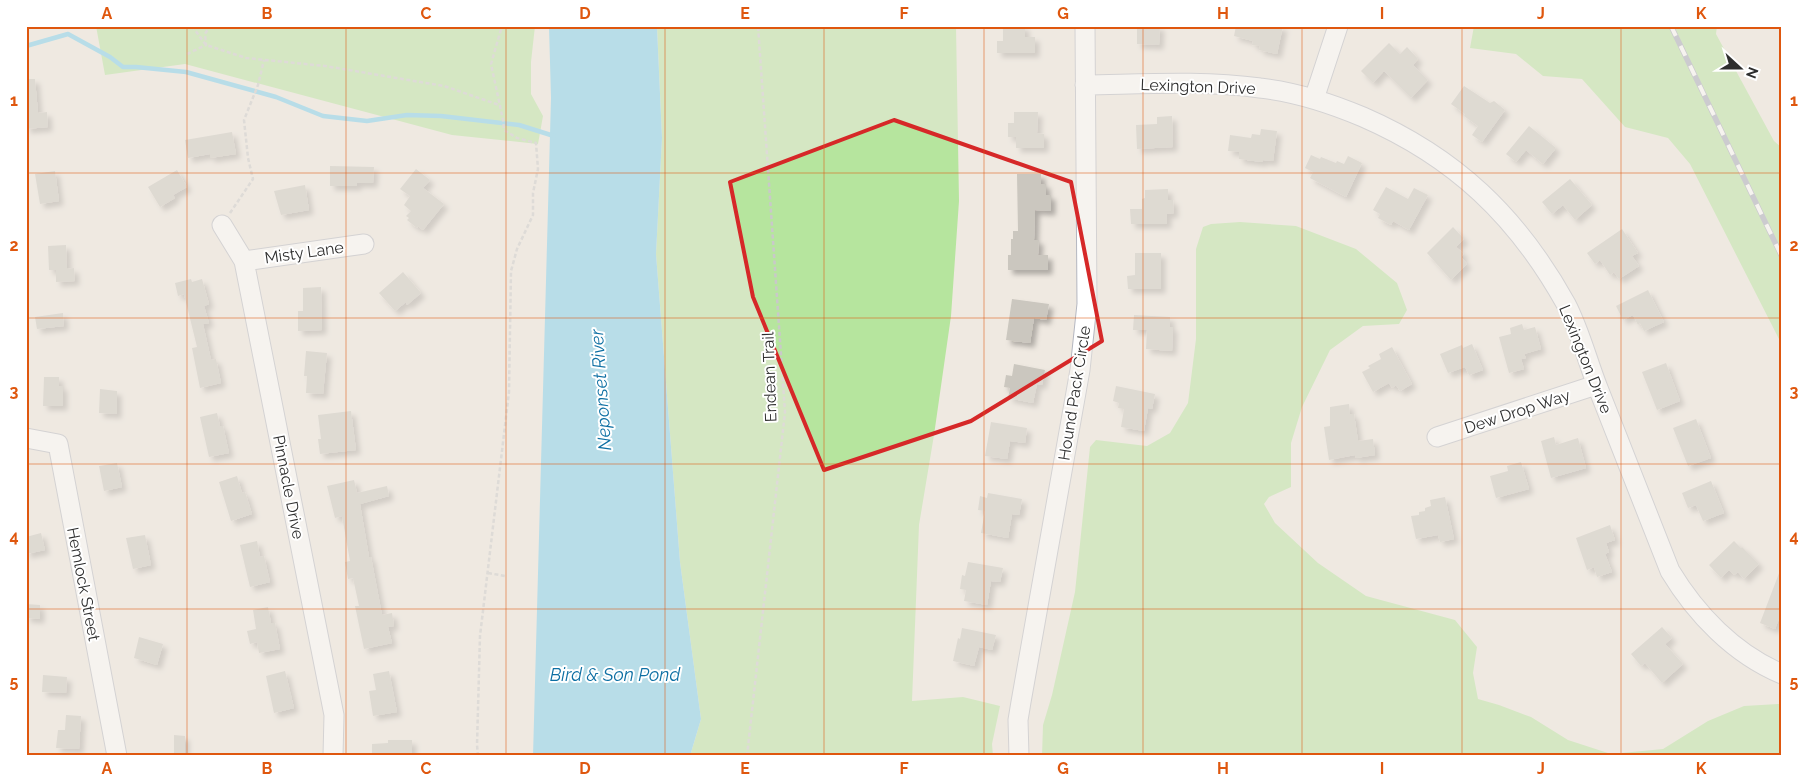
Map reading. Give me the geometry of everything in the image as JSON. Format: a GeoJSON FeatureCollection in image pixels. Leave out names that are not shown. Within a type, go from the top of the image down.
{"type":"FeatureCollection","features":[{"type":"Feature","properties":{"kind":"street","name":"Hound Pack Circle"},"geometry":{"type":"LineString","coordinates":[[1019,756],[1018,720],[1085,334],[1087,266],[1085,26]]}},
{"type":"Feature","properties":{"kind":"street"},"geometry":{"type":"LineString","coordinates":[[1314,99],[1338,26]]}},
{"type":"Feature","properties":{"kind":"street","name":"Lexington Drive"},"geometry":{"type":"LineString","coordinates":[[1085,85],[1203,83],[1261,88],[1314,99],[1376,123],[1417,144],[1455,170],[1492,203],[1521,236],[1566,305],[1580,335],[1596,385],[1670,571],[1685,596],[1725,638],[1748,655],[1782,674]]}},
{"type":"Feature","properties":{"kind":"street","name":"Pinnacle Drive"},"geometry":{"type":"LineString","coordinates":[[222,226],[244,261],[334,715],[334,756]]}},
{"type":"Feature","properties":{"kind":"street","name":"Misty Lane"},"geometry":{"type":"LineString","coordinates":[[244,261],[364,244]]}},
{"type":"Feature","properties":{"kind":"street","name":"Dew Drop Way"},"geometry":{"type":"LineString","coordinates":[[1437,437],[1596,385]]}},
{"type":"Feature","properties":{"kind":"street","name":"Hemlock Street"},"geometry":{"type":"LineString","coordinates":[[26,438],[58,444],[117,756]]}},
{"type":"Feature","properties":{"kind":"path"},"geometry":{"type":"LineString","coordinates":[[192,26],[206,45],[246,58],[325,66],[444,86],[499,105]]}},
{"type":"Feature","properties":{"kind":"path"},"geometry":{"type":"LineString","coordinates":[[206,45],[205,34],[210,26]]}},
{"type":"Feature","properties":{"kind":"path"},"geometry":{"type":"LineString","coordinates":[[478,756],[480,636],[509,392],[511,271],[517,249],[533,215],[533,193],[538,169],[536,143],[517,138],[504,130],[491,64],[502,26]]}},
{"type":"Feature","properties":{"kind":"path","name":"Endean Trail"},"geometry":{"type":"LineString","coordinates":[[747,756],[784,412],[758,26]]}},
{"type":"Feature","properties":{"kind":"path"},"geometry":{"type":"LineString","coordinates":[[186,54],[206,45]]}},
{"type":"Feature","properties":{"kind":"path"},"geometry":{"type":"LineString","coordinates":[[222,226],[253,179],[248,158],[244,120],[258,85],[264,60]]}},
{"type":"Feature","properties":{"kind":"path"},"geometry":{"type":"LineString","coordinates":[[488,574],[505,576]]}},
{"type":"Feature","properties":{"kind":"highlighted area"},"geometry":{"type":"Polygon","coordinates":[[[894,120],[1071,182],[1102,341],[971,421],[824,470],[753,297],[730,182],[894,120]]]}},
{"type":"Feature","properties":{"kind":"green space"},"geometry":{"type":"Polygon","coordinates":[[[96,26],[535,26],[531,62],[531,94],[543,116],[538,144],[452,135],[185,64],[105,75],[96,26]]]}},
{"type":"Feature","properties":{"kind":"green space"},"geometry":{"type":"Polygon","coordinates":[[[657,26],[956,26],[959,201],[951,316],[919,525],[912,701],[963,697],[1000,706],[992,744],[993,756],[690,756],[701,719],[680,562],[656,254],[662,138],[657,26]]]}},
{"type":"Feature","properties":{"kind":"green space"},"geometry":{"type":"Polygon","coordinates":[[[1474,26],[1717,26],[1716,34],[1774,141],[1782,148],[1782,345],[1690,164],[1668,138],[1625,127],[1582,79],[1543,76],[1516,54],[1470,48],[1474,26]]]}},
{"type":"Feature","properties":{"kind":"green space"},"geometry":{"type":"Polygon","coordinates":[[[1240,222],[1296,226],[1356,249],[1397,283],[1407,310],[1399,324],[1363,326],[1330,350],[1302,407],[1291,443],[1291,487],[1269,497],[1264,504],[1275,523],[1318,563],[1366,596],[1455,620],[1477,647],[1473,673],[1478,699],[1531,717],[1568,740],[1611,754],[1663,749],[1708,721],[1744,706],[1782,704],[1782,756],[1042,756],[1043,725],[1052,695],[1075,592],[1090,447],[1096,440],[1147,446],[1170,433],[1188,403],[1196,339],[1196,249],[1203,227],[1211,224],[1240,222]]]}},
{"type":"Feature","properties":{"kind":"water","name":"Bird & Son Pond"},"geometry":{"type":"Polygon","coordinates":[[[549,26],[657,27],[662,138],[656,254],[680,562],[701,719],[690,756],[533,756],[551,98],[549,26]]]}},
{"type":"Feature","properties":{"kind":"building"},"geometry":{"type":"Polygon","coordinates":[[[1003,26],[1025,26],[1025,37],[1035,37],[1035,53],[997,53],[997,41],[1003,41],[1003,26]]]}},
{"type":"Feature","properties":{"kind":"building"},"geometry":{"type":"Polygon","coordinates":[[[1137,26],[1160,26],[1159,45],[1137,44],[1137,26]]]}},
{"type":"Feature","properties":{"kind":"building"},"geometry":{"type":"Polygon","coordinates":[[[1236,26],[1283,26],[1277,54],[1259,50],[1260,46],[1252,45],[1253,41],[1234,36],[1236,26]]]}},
{"type":"Feature","properties":{"kind":"building"},"geometry":{"type":"Polygon","coordinates":[[[1389,43],[1400,54],[1407,47],[1418,59],[1413,65],[1428,80],[1411,98],[1384,71],[1373,83],[1361,71],[1389,43]]]}},
{"type":"Feature","properties":{"kind":"building"},"geometry":{"type":"Polygon","coordinates":[[[26,79],[35,79],[38,113],[47,112],[48,127],[26,129],[26,79]]]}},
{"type":"Feature","properties":{"kind":"building"},"geometry":{"type":"Polygon","coordinates":[[[1464,86],[1490,103],[1494,101],[1505,110],[1482,142],[1472,135],[1478,126],[1451,104],[1464,86]]]}},
{"type":"Feature","properties":{"kind":"building"},"geometry":{"type":"Polygon","coordinates":[[[1014,112],[1038,112],[1037,133],[1044,134],[1044,148],[1016,148],[1016,137],[1008,137],[1008,123],[1014,123],[1014,112]]]}},
{"type":"Feature","properties":{"kind":"building"},"geometry":{"type":"Polygon","coordinates":[[[1172,116],[1173,147],[1137,149],[1136,125],[1157,124],[1157,117],[1172,116]]]}},
{"type":"Feature","properties":{"kind":"building"},"geometry":{"type":"Polygon","coordinates":[[[1529,126],[1556,148],[1543,164],[1526,150],[1516,162],[1506,154],[1529,126]]]}},
{"type":"Feature","properties":{"kind":"building"},"geometry":{"type":"Polygon","coordinates":[[[1261,129],[1277,131],[1273,161],[1263,160],[1262,162],[1239,159],[1239,152],[1228,151],[1230,135],[1251,138],[1252,134],[1260,135],[1261,129]]]}},
{"type":"Feature","properties":{"kind":"building"},"geometry":{"type":"Polygon","coordinates":[[[232,132],[236,154],[210,158],[210,154],[188,158],[185,140],[232,132]]]}},
{"type":"Feature","properties":{"kind":"building"},"geometry":{"type":"Polygon","coordinates":[[[1311,155],[1344,164],[1348,156],[1362,163],[1346,197],[1310,178],[1313,172],[1305,168],[1311,155]]]}},
{"type":"Feature","properties":{"kind":"building"},"geometry":{"type":"Polygon","coordinates":[[[330,166],[374,167],[373,183],[357,183],[357,186],[330,186],[330,166]]]}},
{"type":"Feature","properties":{"kind":"building"},"geometry":{"type":"Polygon","coordinates":[[[416,169],[430,180],[423,188],[444,204],[423,230],[407,220],[409,218],[406,216],[411,211],[404,205],[410,196],[400,189],[416,169]]]}},
{"type":"Feature","properties":{"kind":"building"},"geometry":{"type":"Polygon","coordinates":[[[177,170],[187,187],[173,195],[175,198],[160,207],[148,187],[177,170]]]}},
{"type":"Feature","properties":{"kind":"building"},"geometry":{"type":"Polygon","coordinates":[[[55,171],[59,201],[40,204],[35,174],[55,171]]]}},
{"type":"Feature","properties":{"kind":"building"},"geometry":{"type":"Polygon","coordinates":[[[1017,174],[1041,174],[1041,184],[1046,184],[1046,195],[1051,195],[1051,211],[1035,210],[1034,240],[1039,240],[1038,255],[1048,255],[1048,270],[1008,270],[1008,255],[1011,255],[1013,231],[1018,231],[1017,174]]]}},
{"type":"Feature","properties":{"kind":"building"},"geometry":{"type":"Polygon","coordinates":[[[1570,179],[1592,205],[1575,220],[1563,205],[1552,214],[1542,202],[1570,179]]]}},
{"type":"Feature","properties":{"kind":"building"},"geometry":{"type":"Polygon","coordinates":[[[305,185],[309,210],[281,215],[274,191],[305,185]]]}},
{"type":"Feature","properties":{"kind":"building"},"geometry":{"type":"Polygon","coordinates":[[[1386,187],[1408,199],[1414,188],[1428,195],[1409,230],[1393,221],[1391,225],[1378,218],[1380,214],[1373,210],[1386,187]]]}},
{"type":"Feature","properties":{"kind":"building"},"geometry":{"type":"Polygon","coordinates":[[[1168,189],[1168,200],[1173,200],[1174,213],[1167,214],[1167,224],[1131,224],[1130,209],[1142,209],[1142,199],[1145,198],[1145,190],[1168,189]]]}},
{"type":"Feature","properties":{"kind":"building"},"geometry":{"type":"Polygon","coordinates":[[[1453,227],[1464,239],[1456,247],[1464,254],[1461,257],[1467,264],[1451,280],[1427,253],[1453,227]]]}},
{"type":"Feature","properties":{"kind":"building"},"geometry":{"type":"Polygon","coordinates":[[[1622,229],[1638,253],[1632,256],[1639,266],[1619,279],[1614,272],[1610,275],[1600,260],[1595,264],[1587,253],[1622,229]]]}},
{"type":"Feature","properties":{"kind":"building"},"geometry":{"type":"Polygon","coordinates":[[[66,245],[67,269],[74,268],[75,281],[56,282],[56,270],[49,270],[48,246],[66,245]]]}},
{"type":"Feature","properties":{"kind":"building"},"geometry":{"type":"Polygon","coordinates":[[[1135,253],[1161,253],[1161,289],[1128,289],[1127,276],[1135,275],[1135,253]]]}},
{"type":"Feature","properties":{"kind":"building"},"geometry":{"type":"Polygon","coordinates":[[[403,272],[421,293],[407,305],[406,302],[395,311],[379,293],[403,272]]]}},
{"type":"Feature","properties":{"kind":"building"},"geometry":{"type":"Polygon","coordinates":[[[191,279],[192,282],[202,279],[209,304],[204,306],[209,323],[203,324],[211,360],[216,359],[221,383],[200,388],[192,348],[197,347],[184,294],[178,296],[175,283],[191,279]]]}},
{"type":"Feature","properties":{"kind":"building"},"geometry":{"type":"Polygon","coordinates":[[[321,287],[322,330],[298,331],[298,311],[303,311],[303,288],[321,287]]]}},
{"type":"Feature","properties":{"kind":"building"},"geometry":{"type":"Polygon","coordinates":[[[1648,290],[1664,322],[1644,331],[1640,323],[1638,325],[1633,315],[1623,320],[1616,306],[1648,290]]]}},
{"type":"Feature","properties":{"kind":"building"},"geometry":{"type":"Polygon","coordinates":[[[1012,299],[1049,304],[1046,320],[1034,318],[1030,343],[1006,340],[1012,299]]]}},
{"type":"Feature","properties":{"kind":"building"},"geometry":{"type":"Polygon","coordinates":[[[63,313],[64,326],[37,329],[35,317],[63,313]]]}},
{"type":"Feature","properties":{"kind":"building"},"geometry":{"type":"Polygon","coordinates":[[[1134,315],[1170,317],[1170,327],[1173,327],[1172,351],[1146,349],[1147,330],[1133,330],[1134,315]]]}},
{"type":"Feature","properties":{"kind":"building"},"geometry":{"type":"Polygon","coordinates":[[[1522,324],[1524,330],[1535,327],[1541,349],[1524,354],[1526,358],[1521,359],[1524,369],[1509,373],[1499,337],[1511,334],[1510,328],[1522,324]]]}},
{"type":"Feature","properties":{"kind":"building"},"geometry":{"type":"Polygon","coordinates":[[[1472,344],[1483,370],[1469,375],[1465,367],[1448,373],[1440,354],[1462,345],[1463,348],[1472,344]]]}},
{"type":"Feature","properties":{"kind":"building"},"geometry":{"type":"Polygon","coordinates":[[[1392,347],[1412,384],[1400,391],[1396,385],[1392,388],[1389,383],[1373,392],[1362,372],[1370,368],[1368,366],[1381,359],[1379,354],[1392,347]]]}},
{"type":"Feature","properties":{"kind":"building"},"geometry":{"type":"Polygon","coordinates":[[[306,351],[327,353],[323,394],[306,393],[307,376],[304,376],[306,351]]]}},
{"type":"Feature","properties":{"kind":"building"},"geometry":{"type":"Polygon","coordinates":[[[1666,363],[1680,401],[1657,410],[1642,372],[1666,363]]]}},
{"type":"Feature","properties":{"kind":"building"},"geometry":{"type":"Polygon","coordinates":[[[1014,364],[1045,370],[1042,385],[1037,384],[1033,403],[1008,398],[1010,388],[1004,387],[1006,375],[1012,376],[1014,364]]]}},
{"type":"Feature","properties":{"kind":"building"},"geometry":{"type":"Polygon","coordinates":[[[44,377],[59,377],[59,386],[63,386],[63,406],[43,406],[44,377]]]}},
{"type":"Feature","properties":{"kind":"building"},"geometry":{"type":"Polygon","coordinates":[[[1116,386],[1155,394],[1152,409],[1148,408],[1144,431],[1121,427],[1124,409],[1118,408],[1119,403],[1113,401],[1116,386]]]}},
{"type":"Feature","properties":{"kind":"building"},"geometry":{"type":"Polygon","coordinates":[[[100,389],[117,391],[117,414],[99,413],[100,389]]]}},
{"type":"Feature","properties":{"kind":"building"},"geometry":{"type":"Polygon","coordinates":[[[1349,404],[1350,414],[1354,414],[1358,441],[1373,439],[1375,455],[1356,458],[1355,455],[1329,460],[1324,427],[1330,426],[1330,407],[1349,404]]]}},
{"type":"Feature","properties":{"kind":"building"},"geometry":{"type":"Polygon","coordinates":[[[351,411],[356,450],[320,454],[318,439],[321,439],[318,415],[351,411]]]}},
{"type":"Feature","properties":{"kind":"building"},"geometry":{"type":"Polygon","coordinates":[[[217,413],[220,426],[223,426],[229,453],[209,457],[200,417],[217,413]]]}},
{"type":"Feature","properties":{"kind":"building"},"geometry":{"type":"Polygon","coordinates":[[[1696,419],[1711,458],[1688,466],[1673,428],[1696,419]]]}},
{"type":"Feature","properties":{"kind":"building"},"geometry":{"type":"Polygon","coordinates":[[[991,422],[1027,428],[1025,443],[1010,441],[1007,459],[985,456],[991,422]]]}},
{"type":"Feature","properties":{"kind":"building"},"geometry":{"type":"Polygon","coordinates":[[[1554,437],[1556,445],[1578,438],[1586,468],[1551,478],[1541,441],[1554,437]]]}},
{"type":"Feature","properties":{"kind":"building"},"geometry":{"type":"Polygon","coordinates":[[[1521,462],[1529,489],[1496,498],[1490,476],[1508,471],[1507,466],[1521,462]]]}},
{"type":"Feature","properties":{"kind":"building"},"geometry":{"type":"Polygon","coordinates":[[[117,463],[122,487],[104,491],[99,466],[117,463]]]}},
{"type":"Feature","properties":{"kind":"building"},"geometry":{"type":"Polygon","coordinates":[[[237,476],[242,493],[245,492],[252,514],[231,521],[219,482],[237,476]]]}},
{"type":"Feature","properties":{"kind":"building"},"geometry":{"type":"Polygon","coordinates":[[[354,480],[357,493],[387,486],[389,496],[360,504],[382,615],[392,613],[394,626],[388,627],[392,643],[364,649],[355,606],[359,606],[353,578],[348,579],[345,562],[350,561],[342,516],[335,518],[327,486],[354,480]]]}},
{"type":"Feature","properties":{"kind":"building"},"geometry":{"type":"Polygon","coordinates":[[[1711,481],[1724,513],[1703,521],[1696,505],[1688,508],[1682,493],[1711,481]]]}},
{"type":"Feature","properties":{"kind":"building"},"geometry":{"type":"Polygon","coordinates":[[[988,493],[1022,499],[1019,515],[1012,514],[1008,538],[981,533],[985,511],[978,510],[980,496],[987,498],[988,493]]]}},
{"type":"Feature","properties":{"kind":"building"},"geometry":{"type":"Polygon","coordinates":[[[1445,497],[1454,539],[1440,542],[1438,535],[1416,539],[1411,516],[1419,515],[1419,512],[1425,511],[1425,508],[1431,506],[1430,500],[1445,497]]]}},
{"type":"Feature","properties":{"kind":"building"},"geometry":{"type":"Polygon","coordinates":[[[1610,525],[1615,540],[1606,543],[1609,552],[1605,554],[1612,572],[1597,577],[1594,567],[1587,570],[1576,538],[1610,525]]]}},
{"type":"Feature","properties":{"kind":"building"},"geometry":{"type":"Polygon","coordinates":[[[41,533],[45,550],[26,554],[26,537],[41,533]]]}},
{"type":"Feature","properties":{"kind":"building"},"geometry":{"type":"Polygon","coordinates":[[[145,535],[151,565],[133,569],[126,538],[145,535]]]}},
{"type":"Feature","properties":{"kind":"building"},"geometry":{"type":"Polygon","coordinates":[[[257,541],[260,557],[264,556],[270,582],[250,587],[240,545],[257,541]]]}},
{"type":"Feature","properties":{"kind":"building"},"geometry":{"type":"Polygon","coordinates":[[[1734,541],[1759,564],[1744,579],[1738,572],[1734,575],[1729,570],[1721,578],[1709,565],[1734,541]]]}},
{"type":"Feature","properties":{"kind":"building"},"geometry":{"type":"Polygon","coordinates":[[[968,562],[1003,568],[1000,582],[991,581],[987,605],[964,601],[966,590],[960,589],[962,575],[965,576],[968,562]]]}},
{"type":"Feature","properties":{"kind":"building"},"geometry":{"type":"Polygon","coordinates":[[[1781,568],[1782,611],[1775,629],[1760,623],[1781,568]]]}},
{"type":"Feature","properties":{"kind":"building"},"geometry":{"type":"Polygon","coordinates":[[[26,604],[40,605],[40,619],[26,618],[26,604]]]}},
{"type":"Feature","properties":{"kind":"building"},"geometry":{"type":"Polygon","coordinates":[[[268,607],[271,623],[275,623],[280,649],[259,653],[257,642],[250,644],[247,631],[256,629],[253,610],[268,607]]]}},
{"type":"Feature","properties":{"kind":"building"},"geometry":{"type":"Polygon","coordinates":[[[1662,627],[1672,638],[1665,644],[1683,664],[1662,683],[1645,663],[1641,666],[1631,654],[1662,627]]]}},
{"type":"Feature","properties":{"kind":"building"},"geometry":{"type":"Polygon","coordinates":[[[962,628],[996,635],[992,650],[979,647],[974,666],[953,661],[962,628]]]}},
{"type":"Feature","properties":{"kind":"building"},"geometry":{"type":"Polygon","coordinates":[[[139,637],[163,644],[157,665],[134,658],[139,637]]]}},
{"type":"Feature","properties":{"kind":"building"},"geometry":{"type":"Polygon","coordinates":[[[285,671],[294,708],[274,713],[266,676],[285,671]]]}},
{"type":"Feature","properties":{"kind":"building"},"geometry":{"type":"Polygon","coordinates":[[[389,671],[397,712],[373,716],[369,691],[376,690],[373,674],[389,671]]]}},
{"type":"Feature","properties":{"kind":"building"},"geometry":{"type":"Polygon","coordinates":[[[43,675],[67,677],[66,693],[42,692],[43,675]]]}},
{"type":"Feature","properties":{"kind":"building"},"geometry":{"type":"Polygon","coordinates":[[[66,715],[81,716],[79,749],[56,748],[58,730],[65,730],[66,715]]]}},
{"type":"Feature","properties":{"kind":"building"},"geometry":{"type":"Polygon","coordinates":[[[174,735],[185,736],[185,756],[174,756],[174,735]]]}},
{"type":"Feature","properties":{"kind":"building"},"geometry":{"type":"Polygon","coordinates":[[[388,740],[412,740],[412,756],[372,756],[372,744],[388,743],[388,740]]]}},
{"type":"Feature","properties":{"kind":"waterway"},"geometry":{"type":"LineString","coordinates":[[26,46],[68,34],[110,57],[123,67],[186,72],[276,97],[323,116],[367,121],[407,115],[441,116],[519,125],[554,136]]}},
{"type":"Feature","properties":{"kind":"railway"},"geometry":{"type":"LineString","coordinates":[[1671,26],[1782,257]]}},
{"type":"Feature","properties":{"kind":"water label","name":"Neponset River"},"geometry":{"type":"Point","coordinates":[601,390]}}]}
